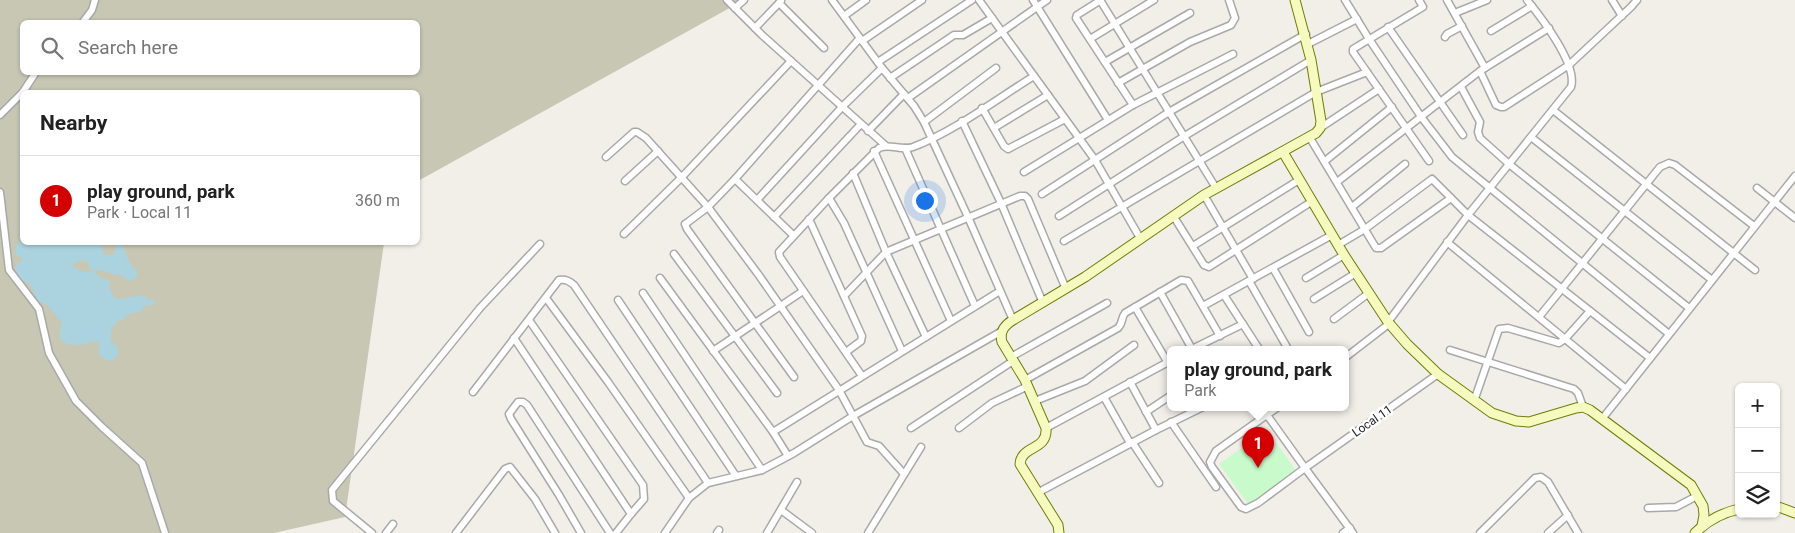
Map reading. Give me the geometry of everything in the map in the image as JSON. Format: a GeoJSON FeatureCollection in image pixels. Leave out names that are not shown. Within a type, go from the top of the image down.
{"type":"FeatureCollection","features":[{"type":"Feature","properties":{"kind":"street"},"geometry":{"type":"LineString","coordinates":[[84,20],[92,10],[95,0]]}},
{"type":"Feature","properties":{"kind":"street"},"geometry":{"type":"LineString","coordinates":[[727,0],[818,86],[885,145],[905,148],[932,138],[1034,76]]}},
{"type":"Feature","properties":{"kind":"street"},"geometry":{"type":"LineString","coordinates":[[735,8],[744,0]]}},
{"type":"Feature","properties":{"kind":"street"},"geometry":{"type":"LineString","coordinates":[[832,0],[860,40],[906,96],[924,122],[1013,320]]}},
{"type":"Feature","properties":{"kind":"street"},"geometry":{"type":"LineString","coordinates":[[844,16],[866,0]]}},
{"type":"Feature","properties":{"kind":"street"},"geometry":{"type":"LineString","coordinates":[[794,377],[685,224],[708,207],[736,179],[860,40],[922,0]]}},
{"type":"Feature","properties":{"kind":"street"},"geometry":{"type":"LineString","coordinates":[[757,200],[880,65],[972,0]]}},
{"type":"Feature","properties":{"kind":"street"},"geometry":{"type":"LineString","coordinates":[[979,0],[1095,160],[1140,238]]}},
{"type":"Feature","properties":{"kind":"street"},"geometry":{"type":"LineString","coordinates":[[1033,0],[1108,120]]}},
{"type":"Feature","properties":{"kind":"street"},"geometry":{"type":"LineString","coordinates":[[868,131],[906,96],[1002,33],[1048,0]]}},
{"type":"Feature","properties":{"kind":"street"},"geometry":{"type":"LineString","coordinates":[[1133,105],[1076,17],[1101,0],[1216,188]]}},
{"type":"Feature","properties":{"kind":"street"},"geometry":{"type":"LineString","coordinates":[[1090,39],[1154,0]]}},
{"type":"Feature","properties":{"kind":"street"},"geometry":{"type":"LineString","coordinates":[[1118,83],[1190,42],[1231,25],[1235,18],[1229,0]]}},
{"type":"Feature","properties":{"kind":"street"},"geometry":{"type":"LineString","coordinates":[[1345,0],[1422,118],[1452,157],[1669,334]]}},
{"type":"Feature","properties":{"kind":"street"},"geometry":{"type":"LineString","coordinates":[[1419,0],[1423,6],[1353,49],[1353,52],[1430,161]]}},
{"type":"Feature","properties":{"kind":"street"},"geometry":{"type":"LineString","coordinates":[[1448,0],[1483,69],[1496,105],[1501,107],[1504,107],[1569,65],[1622,16],[1636,0]]}},
{"type":"Feature","properties":{"kind":"street"},"geometry":{"type":"LineString","coordinates":[[1455,13],[1487,0]]}},
{"type":"Feature","properties":{"kind":"street"},"geometry":{"type":"LineString","coordinates":[[1349,354],[1389,323],[1468,215],[1571,87],[1572,80],[1569,65],[1549,28],[1527,0]]}},
{"type":"Feature","properties":{"kind":"street"},"geometry":{"type":"LineString","coordinates":[[1612,0],[1622,16]]}},
{"type":"Feature","properties":{"kind":"street"},"geometry":{"type":"LineString","coordinates":[[1297,1],[1312,60],[1321,121],[1320,128]]}},
{"type":"Feature","properties":{"kind":"street"},"geometry":{"type":"LineString","coordinates":[[755,28],[781,2],[824,48]]}},
{"type":"Feature","properties":{"kind":"street"},"geometry":{"type":"LineString","coordinates":[[1490,31],[1532,6]]}},
{"type":"Feature","properties":{"kind":"street"},"geometry":{"type":"LineString","coordinates":[[1105,62],[1190,13]]}},
{"type":"Feature","properties":{"kind":"street"},"geometry":{"type":"LineString","coordinates":[[890,78],[954,35],[963,35],[992,18]]}},
{"type":"Feature","properties":{"kind":"street"},"geometry":{"type":"LineString","coordinates":[[1308,44],[1356,19]]}},
{"type":"Feature","properties":{"kind":"street"},"geometry":{"type":"LineString","coordinates":[[1445,37],[1462,26]]}},
{"type":"Feature","properties":{"kind":"street"},"geometry":{"type":"LineString","coordinates":[[1388,27],[1463,135]]}},
{"type":"Feature","properties":{"kind":"street"},"geometry":{"type":"LineString","coordinates":[[1337,182],[1483,69],[1549,28]]}},
{"type":"Feature","properties":{"kind":"street"},"geometry":{"type":"LineString","coordinates":[[1042,194],[1169,112],[1306,34]]}},
{"type":"Feature","properties":{"kind":"street"},"geometry":{"type":"LineString","coordinates":[[1024,172],[1157,91],[1233,54]]}},
{"type":"Feature","properties":{"kind":"street"},"geometry":{"type":"LineString","coordinates":[[1059,216],[1184,137],[1312,60]]}},
{"type":"Feature","properties":{"kind":"street"},"geometry":{"type":"LineString","coordinates":[[624,234],[681,178],[791,61]]}},
{"type":"Feature","properties":{"kind":"street"},"geometry":{"type":"LineString","coordinates":[[924,122],[996,68]]}},
{"type":"Feature","properties":{"kind":"street"},"geometry":{"type":"LineString","coordinates":[[1064,241],[1316,92],[1367,72]]}},
{"type":"Feature","properties":{"kind":"street"},"geometry":{"type":"LineString","coordinates":[[25,90],[34,75]]}},
{"type":"Feature","properties":{"kind":"street"},"geometry":{"type":"LineString","coordinates":[[1461,87],[1480,122],[1478,132],[1480,138],[1509,164],[1689,308]]}},
{"type":"Feature","properties":{"kind":"street"},"geometry":{"type":"LineString","coordinates":[[1059,533],[1058,525],[1022,468],[1020,459],[1022,455],[1045,440],[1047,435],[1036,401],[1002,342],[1002,331],[1006,325],[1066,289],[1204,195],[1310,138],[1320,128],[1379,90]]}},
{"type":"Feature","properties":{"kind":"street"},"geometry":{"type":"LineString","coordinates":[[994,128],[1048,95]]}},
{"type":"Feature","properties":{"kind":"street"},"geometry":{"type":"LineString","coordinates":[[0,115],[20,96]]}},
{"type":"Feature","properties":{"kind":"street"},"geometry":{"type":"LineString","coordinates":[[1325,161],[1392,107]]}},
{"type":"Feature","properties":{"kind":"street"},"geometry":{"type":"LineString","coordinates":[[982,108],[1004,146],[1008,149],[1065,119]]}},
{"type":"Feature","properties":{"kind":"street"},"geometry":{"type":"LineString","coordinates":[[1553,110],[1755,270]]}},
{"type":"Feature","properties":{"kind":"street"},"geometry":{"type":"LineString","coordinates":[[962,121],[1001,203],[1043,303]]}},
{"type":"Feature","properties":{"kind":"street"},"geometry":{"type":"LineString","coordinates":[[774,216],[861,124]]}},
{"type":"Feature","properties":{"kind":"street"},"geometry":{"type":"LineString","coordinates":[[606,157],[634,132],[646,138],[708,207],[781,306],[839,390],[867,442],[879,446],[904,474]]}},
{"type":"Feature","properties":{"kind":"street"},"geometry":{"type":"LineString","coordinates":[[1531,137],[1712,280]]}},
{"type":"Feature","properties":{"kind":"street"},"geometry":{"type":"LineString","coordinates":[[1310,138],[1376,248],[1381,248],[1451,198]]}},
{"type":"Feature","properties":{"kind":"street"},"geometry":{"type":"LineString","coordinates":[[862,376],[780,258],[779,252],[874,151],[885,145]]}},
{"type":"Feature","properties":{"kind":"street"},"geometry":{"type":"LineString","coordinates":[[905,148],[976,306]]}},
{"type":"Feature","properties":{"kind":"street"},"geometry":{"type":"LineString","coordinates":[[874,151],[951,321]]}},
{"type":"Feature","properties":{"kind":"street"},"geometry":{"type":"LineString","coordinates":[[625,181],[658,152]]}},
{"type":"Feature","properties":{"kind":"street"},"geometry":{"type":"LineString","coordinates":[[1283,152],[1311,202],[1389,323],[1407,344],[1438,374],[1492,413],[1516,421],[1529,422],[1567,410],[1584,408],[1590,410],[1691,485],[1703,506],[1702,526]]}},
{"type":"Feature","properties":{"kind":"street"},"geometry":{"type":"LineString","coordinates":[[1539,317],[1660,167],[1669,163],[1675,165],[1754,226]]}},
{"type":"Feature","properties":{"kind":"street"},"geometry":{"type":"LineString","coordinates":[[1352,207],[1405,164]]}},
{"type":"Feature","properties":{"kind":"street"},"geometry":{"type":"LineString","coordinates":[[853,173],[886,252],[926,337]]}},
{"type":"Feature","properties":{"kind":"street"},"geometry":{"type":"LineString","coordinates":[[1602,419],[1795,176]]}},
{"type":"Feature","properties":{"kind":"street"},"geometry":{"type":"LineString","coordinates":[[736,179],[793,235]]}},
{"type":"Feature","properties":{"kind":"street"},"geometry":{"type":"LineString","coordinates":[[1338,245],[1365,228],[1431,179],[1468,215],[1650,358]]}},
{"type":"Feature","properties":{"kind":"street"},"geometry":{"type":"LineString","coordinates":[[1193,246],[1299,180]]}},
{"type":"Feature","properties":{"kind":"street"},"geometry":{"type":"LineString","coordinates":[[1757,188],[1795,218]]}},
{"type":"Feature","properties":{"kind":"street"},"geometry":{"type":"LineString","coordinates":[[0,192],[9,270],[39,308],[49,353],[76,400],[102,428],[142,463],[165,533]]}},
{"type":"Feature","properties":{"kind":"street"},"geometry":{"type":"LineString","coordinates":[[1204,195],[1236,250],[1286,346]]}},
{"type":"Feature","properties":{"kind":"street"},"geometry":{"type":"LineString","coordinates":[[844,296],[886,252],[1020,196],[1025,196],[1028,199],[1066,289]]}},
{"type":"Feature","properties":{"kind":"street"},"geometry":{"type":"LineString","coordinates":[[829,198],[844,223],[902,351]]}},
{"type":"Feature","properties":{"kind":"street"},"geometry":{"type":"LineString","coordinates":[[1174,216],[1208,267],[1311,202]]}},
{"type":"Feature","properties":{"kind":"street"},"geometry":{"type":"LineString","coordinates":[[809,219],[863,339],[846,352]]}},
{"type":"Feature","properties":{"kind":"street"},"geometry":{"type":"LineString","coordinates":[[1204,306],[1332,235]]}},
{"type":"Feature","properties":{"kind":"street"},"geometry":{"type":"LineString","coordinates":[[1448,242],[1626,388]]}},
{"type":"Feature","properties":{"kind":"street"},"geometry":{"type":"LineString","coordinates":[[372,533],[333,501],[332,490],[480,308],[540,244]]}},
{"type":"Feature","properties":{"kind":"street"},"geometry":{"type":"LineString","coordinates":[[674,254],[777,393]]}},
{"type":"Feature","properties":{"kind":"street"},"geometry":{"type":"LineString","coordinates":[[1306,278],[1344,255]]}},
{"type":"Feature","properties":{"kind":"street"},"geometry":{"type":"LineString","coordinates":[[1273,268],[1309,332]]}},
{"type":"Feature","properties":{"kind":"street"},"geometry":{"type":"LineString","coordinates":[[1314,300],[1356,273]]}},
{"type":"Feature","properties":{"kind":"street"},"geometry":{"type":"LineString","coordinates":[[660,278],[788,456]]}},
{"type":"Feature","properties":{"kind":"street"},"geometry":{"type":"LineString","coordinates":[[473,392],[559,280],[565,279],[574,285],[708,483]]}},
{"type":"Feature","properties":{"kind":"street"},"geometry":{"type":"LineString","coordinates":[[959,428],[992,403],[1118,328],[1121,325],[1123,315],[1181,280],[1188,281],[1220,336]]}},
{"type":"Feature","properties":{"kind":"street"},"geometry":{"type":"LineString","coordinates":[[713,351],[803,291]]}},
{"type":"Feature","properties":{"kind":"street"},"geometry":{"type":"LineString","coordinates":[[772,432],[1000,291]]}},
{"type":"Feature","properties":{"kind":"street"},"geometry":{"type":"LineString","coordinates":[[1160,292],[1190,346]]}},
{"type":"Feature","properties":{"kind":"street"},"geometry":{"type":"LineString","coordinates":[[643,293],[762,470]]}},
{"type":"Feature","properties":{"kind":"street"},"geometry":{"type":"LineString","coordinates":[[1334,319],[1369,293]]}},
{"type":"Feature","properties":{"kind":"street"},"geometry":{"type":"LineString","coordinates":[[1224,295],[1255,346]]}},
{"type":"Feature","properties":{"kind":"street"},"geometry":{"type":"LineString","coordinates":[[546,298],[608,382],[689,498]]}},
{"type":"Feature","properties":{"kind":"street"},"geometry":{"type":"LineString","coordinates":[[618,300],[736,476]]}},
{"type":"Feature","properties":{"kind":"street"},"geometry":{"type":"LineString","coordinates":[[911,428],[1012,359],[1107,303]]}},
{"type":"Feature","properties":{"kind":"street"},"geometry":{"type":"LineString","coordinates":[[1135,307],[1167,359]]}},
{"type":"Feature","properties":{"kind":"street"},"geometry":{"type":"LineString","coordinates":[[1474,401],[1499,329],[1508,328],[1559,342],[1566,339],[1590,311]]}},
{"type":"Feature","properties":{"kind":"street"},"geometry":{"type":"LineString","coordinates":[[529,320],[643,485],[644,499],[616,533]]}},
{"type":"Feature","properties":{"kind":"street"},"geometry":{"type":"LineString","coordinates":[[1198,346],[1243,324]]}},
{"type":"Feature","properties":{"kind":"street"},"geometry":{"type":"LineString","coordinates":[[665,533],[689,498],[708,483],[762,470],[1002,331]]}},
{"type":"Feature","properties":{"kind":"street"},"geometry":{"type":"LineString","coordinates":[[514,338],[631,514]]}},
{"type":"Feature","properties":{"kind":"street"},"geometry":{"type":"LineString","coordinates":[[1036,401],[1085,381],[1134,345]]}},
{"type":"Feature","properties":{"kind":"street"},"geometry":{"type":"LineString","coordinates":[[1450,350],[1574,389],[1578,393],[1584,408]]}},
{"type":"Feature","properties":{"kind":"street"},"geometry":{"type":"LineString","coordinates":[[1046,428],[1167,363]]}},
{"type":"Feature","properties":{"kind":"street","name":"Local 11"},"geometry":{"type":"LineString","coordinates":[[1267,415],[1216,451],[1210,462],[1241,507],[1246,509],[1258,503],[1438,374]]}},
{"type":"Feature","properties":{"kind":"street"},"geometry":{"type":"LineString","coordinates":[[1130,382],[1156,430]]}},
{"type":"Feature","properties":{"kind":"street"},"geometry":{"type":"LineString","coordinates":[[1104,397],[1131,443],[1159,483]]}},
{"type":"Feature","properties":{"kind":"street"},"geometry":{"type":"LineString","coordinates":[[1146,412],[1167,398]]}},
{"type":"Feature","properties":{"kind":"street"},"geometry":{"type":"LineString","coordinates":[[581,533],[559,494],[511,419],[509,414],[518,402],[523,402],[527,405],[610,533]]}},
{"type":"Feature","properties":{"kind":"street"},"geometry":{"type":"LineString","coordinates":[[1037,493],[1194,411]]}},
{"type":"Feature","properties":{"kind":"street"},"geometry":{"type":"LineString","coordinates":[[1272,411],[1267,415],[1352,531],[1343,533]]}},
{"type":"Feature","properties":{"kind":"street"},"geometry":{"type":"LineString","coordinates":[[1171,422],[1216,487]]}},
{"type":"Feature","properties":{"kind":"street"},"geometry":{"type":"LineString","coordinates":[[868,533],[921,447]]}},
{"type":"Feature","properties":{"kind":"street"},"geometry":{"type":"LineString","coordinates":[[456,533],[505,469],[510,467],[535,499],[555,533]]}},
{"type":"Feature","properties":{"kind":"street"},"geometry":{"type":"LineString","coordinates":[[1480,533],[1535,478],[1542,477],[1548,482],[1578,533]]}},
{"type":"Feature","properties":{"kind":"street"},"geometry":{"type":"LineString","coordinates":[[767,533],[797,482]]}},
{"type":"Feature","properties":{"kind":"street"},"geometry":{"type":"LineString","coordinates":[[1648,508],[1676,507],[1698,496]]}},
{"type":"Feature","properties":{"kind":"street"},"geometry":{"type":"LineString","coordinates":[[1780,507],[1795,513]]}},
{"type":"Feature","properties":{"kind":"street"},"geometry":{"type":"LineString","coordinates":[[1695,533],[1713,517],[1735,509]]}},
{"type":"Feature","properties":{"kind":"street"},"geometry":{"type":"LineString","coordinates":[[782,510],[812,533]]}},
{"type":"Feature","properties":{"kind":"street"},"geometry":{"type":"LineString","coordinates":[[1548,533],[1568,515]]}},
{"type":"Feature","properties":{"kind":"street"},"geometry":{"type":"LineString","coordinates":[[386,533],[393,524]]}},
{"type":"Feature","properties":{"kind":"shaded area"},"geometry":{"type":"Polygon","coordinates":[[[0,0],[744,0],[420,180],[420,90],[20,90],[20,245],[384,245],[345,517],[274,533],[0,533],[0,0]]]}},
{"type":"Feature","properties":{"kind":"green space"},"geometry":{"type":"Polygon","coordinates":[[[1267,430],[1297,472],[1251,508],[1219,464],[1267,430]]]}},
{"type":"Feature","properties":{"kind":"water"},"geometry":{"type":"Polygon","coordinates":[[[20,240],[20,245],[102,245],[105,255],[113,255],[116,250],[115,245],[121,245],[131,265],[137,271],[135,279],[128,281],[122,275],[101,270],[93,271],[109,282],[110,291],[112,291],[114,298],[122,299],[143,296],[147,297],[148,301],[154,300],[155,302],[153,305],[144,306],[142,311],[126,315],[124,319],[117,321],[111,328],[111,342],[117,346],[118,355],[112,361],[106,360],[99,355],[99,344],[96,341],[82,345],[73,345],[60,340],[60,327],[62,325],[60,320],[47,305],[38,301],[32,286],[24,281],[20,281],[15,267],[22,260],[22,257],[16,256],[17,244],[20,240]],[[83,260],[74,263],[73,267],[83,272],[93,271],[90,269],[89,263],[83,260]]]}},
{"type":"Feature","properties":{"kind":"place","name":"play ground, park"},"geometry":{"type":"Point","coordinates":[1258,468]}}]}
